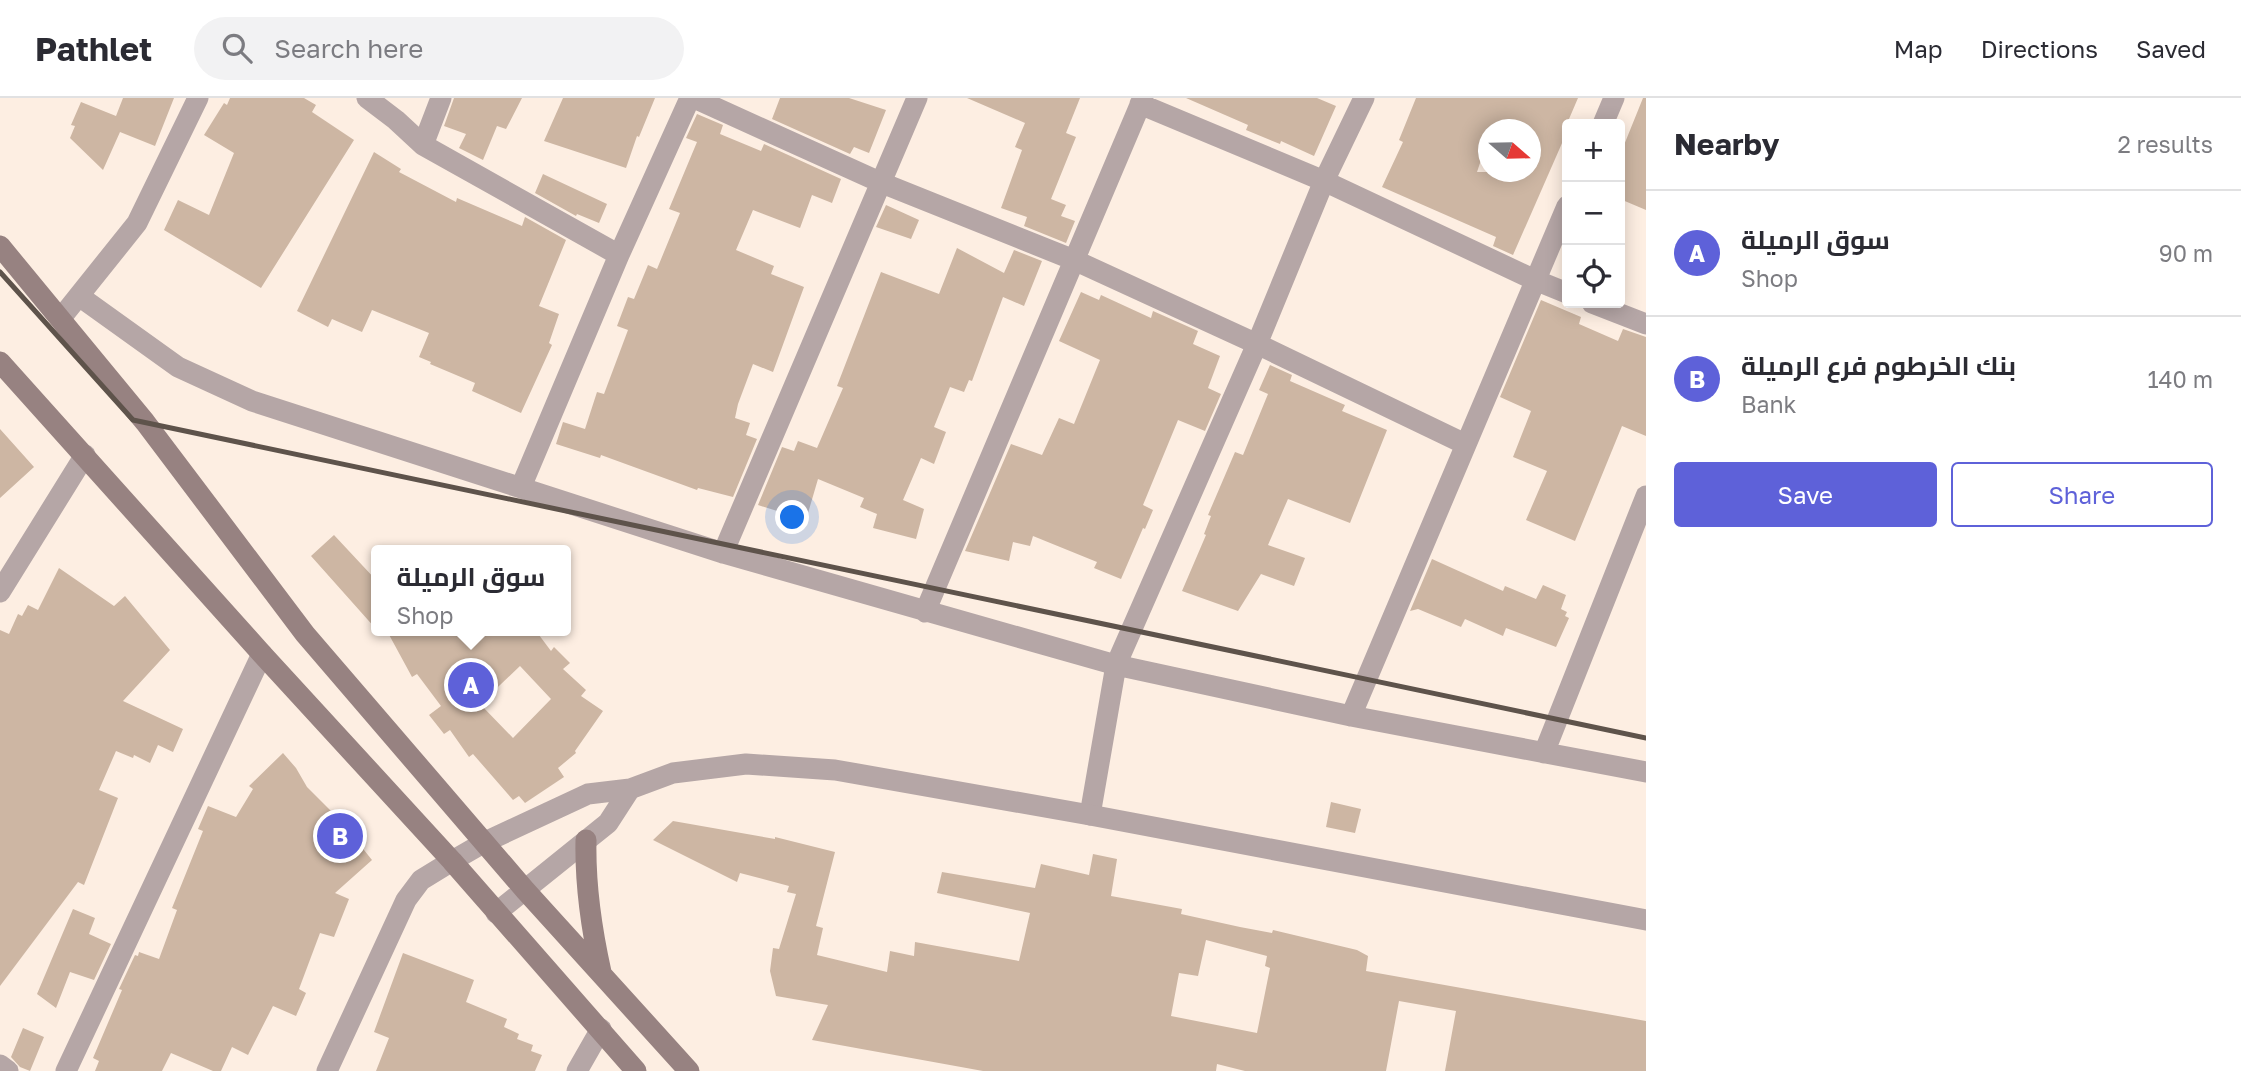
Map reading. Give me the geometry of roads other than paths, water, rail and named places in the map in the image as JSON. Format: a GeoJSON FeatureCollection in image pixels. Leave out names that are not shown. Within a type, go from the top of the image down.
{"type":"FeatureCollection","features":[{"type":"Feature","properties":{"kind":"main road"},"geometry":{"type":"LineString","coordinates":[[0,246],[145,422],[305,634],[525,890],[689,1071]]}},
{"type":"Feature","properties":{"kind":"main road"},"geometry":{"type":"LineString","coordinates":[[0,362],[452,861],[636,1071]]}},
{"type":"Feature","properties":{"kind":"main road"},"geometry":{"type":"LineString","coordinates":[[586,840],[585,876],[589,916],[601,974]]}},
{"type":"Feature","properties":{"kind":"street"},"geometry":{"type":"LineString","coordinates":[[61,318],[136,223],[198,98]]}},
{"type":"Feature","properties":{"kind":"street"},"geometry":{"type":"LineString","coordinates":[[367,98],[423,145],[618,255]]}},
{"type":"Feature","properties":{"kind":"street"},"geometry":{"type":"LineString","coordinates":[[423,145],[441,98]]}},
{"type":"Feature","properties":{"kind":"street"},"geometry":{"type":"LineString","coordinates":[[521,487],[618,255],[692,98],[882,183],[1074,260],[1465,444]]}},
{"type":"Feature","properties":{"kind":"street"},"geometry":{"type":"LineString","coordinates":[[723,553],[917,98]]}},
{"type":"Feature","properties":{"kind":"street"},"geometry":{"type":"LineString","coordinates":[[1090,815],[1116,665],[1257,344],[1324,181],[1364,98]]}},
{"type":"Feature","properties":{"kind":"street"},"geometry":{"type":"LineString","coordinates":[[1605,119],[1614,98]]}},
{"type":"Feature","properties":{"kind":"street"},"geometry":{"type":"LineString","coordinates":[[925,611],[1142,101],[1324,181],[1562,291]]}},
{"type":"Feature","properties":{"kind":"street"},"geometry":{"type":"LineString","coordinates":[[1352,716],[1562,218]]}},
{"type":"Feature","properties":{"kind":"street"},"geometry":{"type":"LineString","coordinates":[[79,296],[178,368],[252,401],[723,553],[1116,665],[1352,716],[1646,772]]}},
{"type":"Feature","properties":{"kind":"street"},"geometry":{"type":"LineString","coordinates":[[1605,308],[1646,324]]}},
{"type":"Feature","properties":{"kind":"street"},"geometry":{"type":"LineString","coordinates":[[0,592],[85,455]]}},
{"type":"Feature","properties":{"kind":"street"},"geometry":{"type":"LineString","coordinates":[[1544,753],[1646,496]]}},
{"type":"Feature","properties":{"kind":"street"},"geometry":{"type":"LineString","coordinates":[[66,1071],[262,654]]}},
{"type":"Feature","properties":{"kind":"street"},"geometry":{"type":"LineString","coordinates":[[327,1071],[406,900],[421,880],[485,842],[587,794],[630,789],[673,774],[746,764],[835,770],[1090,815],[1646,920]]}},
{"type":"Feature","properties":{"kind":"street"},"geometry":{"type":"LineString","coordinates":[[496,913],[608,822],[630,789]]}},
{"type":"Feature","properties":{"kind":"street"},"geometry":{"type":"LineString","coordinates":[[577,1071],[601,1029]]}},
{"type":"Feature","properties":{"kind":"street"},"geometry":{"type":"LineString","coordinates":[[0,1065],[8,1071]]}},
{"type":"Feature","properties":{"kind":"railway"},"geometry":{"type":"LineString","coordinates":[[0,272],[133,420],[1646,738]]}},
{"type":"Feature","properties":{"kind":"place","name":"سوق الرميلة"},"geometry":{"type":"Point","coordinates":[471,685]}},
{"type":"Feature","properties":{"kind":"place","name":"بنك الخرطوم فرع الرميلة"},"geometry":{"type":"Point","coordinates":[340,836]}}]}
